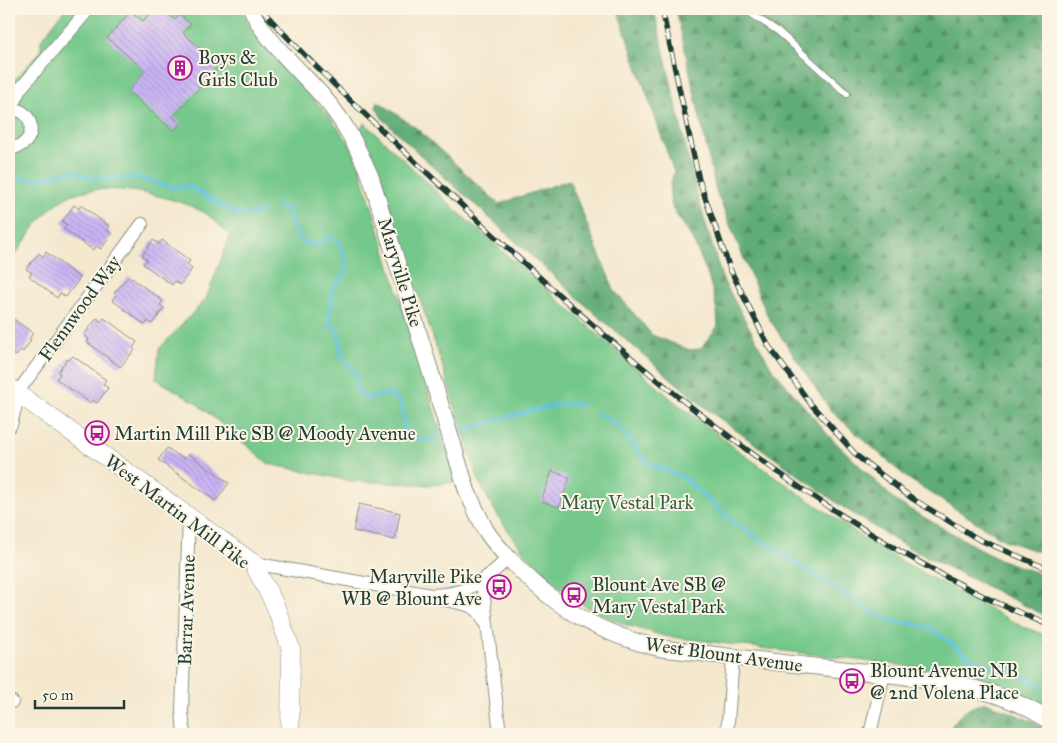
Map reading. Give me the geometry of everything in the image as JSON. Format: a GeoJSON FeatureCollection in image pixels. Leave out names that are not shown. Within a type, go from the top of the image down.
{"type":"FeatureCollection","features":[{"type":"Feature","properties":{"kind":"main road","name":"West Martin Mill Pike"},"geometry":{"type":"LineString","coordinates":[[13,390],[252,563],[276,605],[291,648],[290,734]]}},
{"type":"Feature","properties":{"kind":"street"},"geometry":{"type":"LineString","coordinates":[[9,148],[21,146],[30,136],[31,130],[28,118],[18,110],[10,109],[20,89],[89,9]]}},
{"type":"Feature","properties":{"kind":"street","name":"Maryville Pike"},"geometry":{"type":"LineString","coordinates":[[252,9],[254,16],[265,31],[326,100],[353,137],[371,178],[467,491],[486,531],[508,558]]}},
{"type":"Feature","properties":{"kind":"street","name":"Flennwood Way"},"geometry":{"type":"LineString","coordinates":[[13,390],[142,224]]}},
{"type":"Feature","properties":{"kind":"street"},"geometry":{"type":"LineString","coordinates":[[9,424],[13,390]]}},
{"type":"Feature","properties":{"kind":"street","name":"Barrar Avenue"},"geometry":{"type":"LineString","coordinates":[[184,734],[182,711],[189,516]]}},
{"type":"Feature","properties":{"kind":"street"},"geometry":{"type":"LineString","coordinates":[[431,595],[460,591],[482,581],[508,558]]}},
{"type":"Feature","properties":{"kind":"street","name":"West Blount Avenue"},"geometry":{"type":"LineString","coordinates":[[508,558],[553,601],[588,623],[607,632],[659,648],[884,674],[975,688],[1034,710],[1048,720]]}},
{"type":"Feature","properties":{"kind":"street"},"geometry":{"type":"LineString","coordinates":[[252,563],[431,595],[476,608],[482,615],[486,627]]}},
{"type":"Feature","properties":{"kind":"street"},"geometry":{"type":"LineString","coordinates":[[482,581],[500,734]]}},
{"type":"Feature","properties":{"kind":"street"},"geometry":{"type":"LineString","coordinates":[[727,734],[734,658]]}},
{"type":"Feature","properties":{"kind":"street"},"geometry":{"type":"LineString","coordinates":[[870,734],[884,674]]}},
{"type":"Feature","properties":{"kind":"lane"},"geometry":{"type":"LineString","coordinates":[[744,9],[779,32],[847,94]]}},
{"type":"Feature","properties":{"kind":"green space"},"geometry":{"type":"Polygon","coordinates":[[[65,9],[242,10],[250,26],[267,48],[329,116],[349,143],[360,168],[456,482],[430,485],[351,481],[269,464],[195,402],[156,379],[159,349],[206,299],[230,236],[211,217],[195,208],[159,196],[138,192],[98,190],[81,192],[67,197],[51,209],[38,223],[15,256],[9,252],[9,86],[41,51],[41,40],[65,9]]]}},
{"type":"Feature","properties":{"kind":"green space"},"geometry":{"type":"Polygon","coordinates":[[[617,9],[654,9],[696,191],[722,278],[771,367],[828,435],[897,502],[996,558],[1048,577],[1048,617],[903,545],[844,508],[708,410],[592,311],[417,152],[382,118],[376,107],[378,101],[416,128],[499,204],[569,180],[614,290],[652,335],[690,350],[700,349],[718,326],[712,289],[694,242],[676,215],[670,201],[670,189],[674,172],[617,9]]]}},
{"type":"Feature","properties":{"kind":"green space"},"geometry":{"type":"Polygon","coordinates":[[[676,9],[1048,9],[1048,555],[1004,540],[906,477],[831,411],[768,317],[716,191],[676,9]]]}},
{"type":"Feature","properties":{"kind":"green space","name":"Mary Vestal Park"},"geometry":{"type":"Polygon","coordinates":[[[365,123],[459,213],[675,402],[747,457],[881,550],[1023,627],[1048,636],[1048,708],[1025,696],[946,671],[664,636],[623,624],[588,608],[552,582],[524,552],[499,518],[479,482],[436,346],[396,230],[386,190],[360,128],[365,123]]]}},
{"type":"Feature","properties":{"kind":"green space"},"geometry":{"type":"Polygon","coordinates":[[[986,702],[1036,723],[1048,734],[946,734],[963,713],[972,707],[986,702]]]}},
{"type":"Feature","properties":{"kind":"building","name":"Boys & Girls Club"},"geometry":{"type":"Polygon","coordinates":[[[154,9],[162,9],[175,20],[180,15],[191,24],[183,33],[220,65],[173,117],[181,123],[174,131],[128,92],[145,71],[107,38],[131,11],[143,21],[154,9]]]}},
{"type":"Feature","properties":{"kind":"building"},"geometry":{"type":"Polygon","coordinates":[[[74,205],[79,209],[81,205],[110,227],[107,230],[112,234],[101,249],[96,246],[93,250],[64,229],[67,225],[62,222],[74,205]]]}},
{"type":"Feature","properties":{"kind":"building"},"geometry":{"type":"Polygon","coordinates":[[[153,240],[159,244],[162,240],[190,261],[187,265],[192,269],[180,285],[175,281],[172,285],[143,264],[147,260],[142,256],[153,240]]]}},
{"type":"Feature","properties":{"kind":"building"},"geometry":{"type":"Polygon","coordinates":[[[46,252],[80,278],[66,297],[60,293],[57,298],[29,276],[32,273],[26,269],[39,253],[43,257],[46,252]]]}},
{"type":"Feature","properties":{"kind":"building"},"geometry":{"type":"Polygon","coordinates":[[[129,276],[163,301],[160,305],[164,308],[152,324],[148,321],[145,325],[112,300],[116,295],[114,293],[129,276]]]}},
{"type":"Feature","properties":{"kind":"building"},"geometry":{"type":"Polygon","coordinates":[[[9,316],[33,333],[23,352],[21,350],[16,356],[9,351],[9,316]]]}},
{"type":"Feature","properties":{"kind":"building"},"geometry":{"type":"Polygon","coordinates":[[[97,318],[101,322],[104,318],[137,342],[133,348],[135,350],[120,367],[87,342],[89,339],[84,335],[97,318]]]}},
{"type":"Feature","properties":{"kind":"building"},"geometry":{"type":"Polygon","coordinates":[[[73,356],[106,380],[103,384],[108,388],[97,403],[92,400],[90,403],[56,379],[60,374],[58,372],[67,359],[69,360],[73,356]]]}},
{"type":"Feature","properties":{"kind":"building"},"geometry":{"type":"Polygon","coordinates":[[[167,448],[184,459],[188,454],[229,483],[216,501],[158,460],[167,448]]]}},
{"type":"Feature","properties":{"kind":"building"},"geometry":{"type":"Polygon","coordinates":[[[552,471],[570,478],[559,507],[541,501],[552,471]]]}},
{"type":"Feature","properties":{"kind":"building"},"geometry":{"type":"Polygon","coordinates":[[[359,504],[400,513],[395,540],[353,531],[359,504]]]}},
{"type":"Feature","properties":{"kind":"waterway"},"geometry":{"type":"LineString","coordinates":[[9,179],[39,179],[73,170],[91,179],[137,177],[172,187],[189,186],[234,213],[252,214],[262,211]]}},
{"type":"Feature","properties":{"kind":"waterway"},"geometry":{"type":"LineString","coordinates":[[277,205],[286,208],[302,242],[316,245],[328,238],[338,240],[345,255],[346,273],[336,284],[331,295],[332,304],[329,314],[330,324],[338,332],[342,357],[356,374],[357,390],[366,398],[389,394],[401,403],[405,429],[415,439],[428,440],[441,436]]}},
{"type":"Feature","properties":{"kind":"waterway"},"geometry":{"type":"LineString","coordinates":[[461,431],[542,408],[558,405],[581,405]]}},
{"type":"Feature","properties":{"kind":"waterway"},"geometry":{"type":"LineString","coordinates":[[596,413],[618,425],[647,462],[684,478],[733,522],[874,613],[894,622],[915,624],[932,629],[968,656],[988,666],[1014,671],[1048,688]]}},
{"type":"Feature","properties":{"kind":"railway"},"geometry":{"type":"LineString","coordinates":[[261,9],[355,104],[513,253],[638,364],[703,416],[770,466],[838,513],[909,557],[991,600],[1048,625]]}},
{"type":"Feature","properties":{"kind":"railway"},"geometry":{"type":"LineString","coordinates":[[662,9],[699,180],[730,269],[768,345],[810,403],[857,456],[913,499],[978,539],[1048,569]]}},
{"type":"Feature","properties":{"kind":"place","name":"Boys & Girls Club"},"geometry":{"type":"Point","coordinates":[180,68]}},
{"type":"Feature","properties":{"kind":"place","name":"Martin Mill Pike SB @ Moody Avenue"},"geometry":{"type":"Point","coordinates":[97,433]}},
{"type":"Feature","properties":{"kind":"place","name":"Maryville Pike WB @ Blount Ave"},"geometry":{"type":"Point","coordinates":[499,587]}},
{"type":"Feature","properties":{"kind":"place","name":"Blount Ave SB @ Mary Vestal Park"},"geometry":{"type":"Point","coordinates":[574,595]}},
{"type":"Feature","properties":{"kind":"place","name":"Blount Avenue NB @ 2nd Volena Place"},"geometry":{"type":"Point","coordinates":[852,681]}}]}
